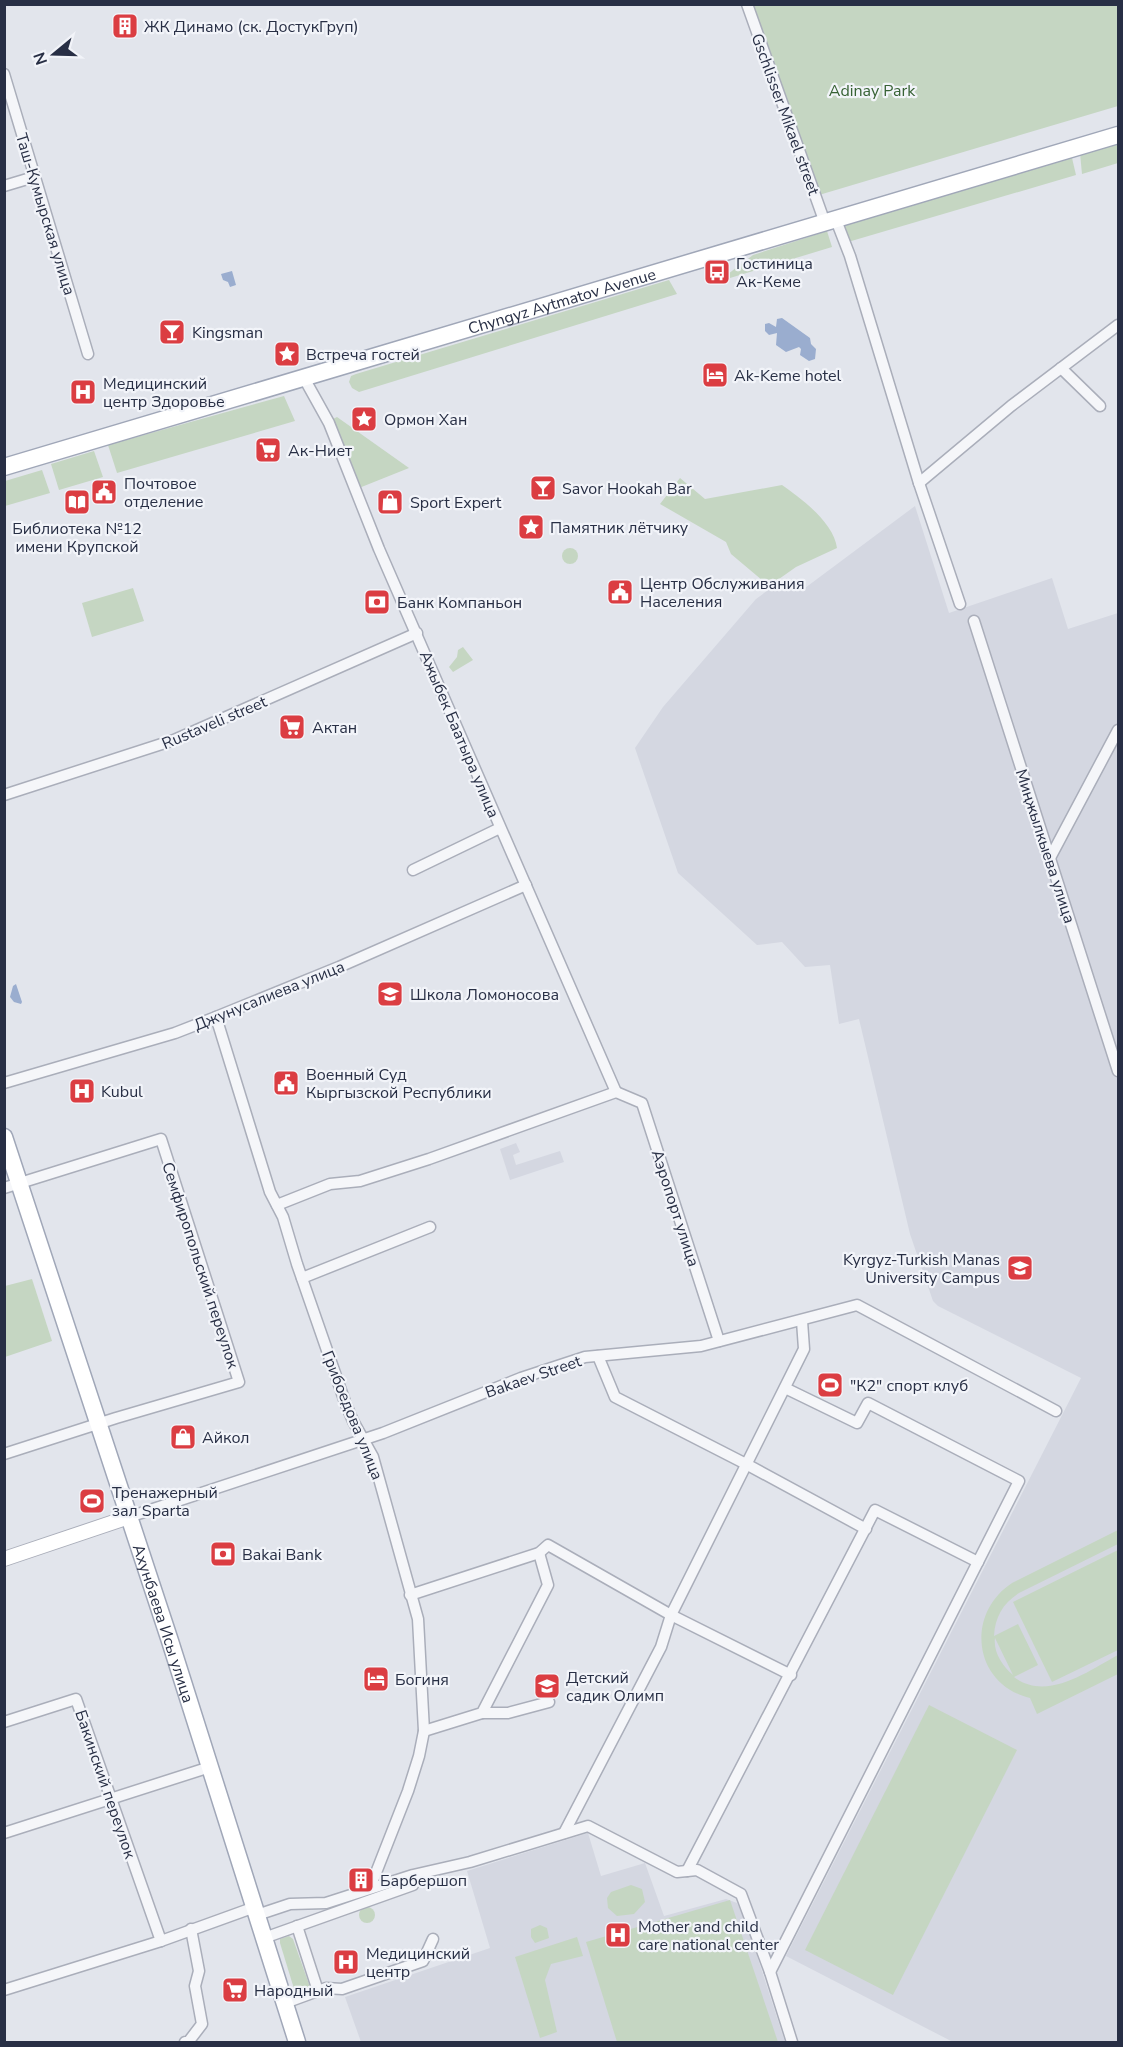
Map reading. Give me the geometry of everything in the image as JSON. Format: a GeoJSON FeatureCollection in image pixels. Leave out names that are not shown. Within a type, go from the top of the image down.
{"type":"FeatureCollection","features":[{"type":"Feature","properties":{"kind":"main road","name":"Chyngyz Aytmatov Avenue"},"geometry":{"type":"LineString","coordinates":[[4,467],[1119,135]]}},
{"type":"Feature","properties":{"kind":"main road","name":"Ахунбаева Исы улица"},"geometry":{"type":"LineString","coordinates":[[4,1137],[12,1186],[99,1423],[297,2043]]}},
{"type":"Feature","properties":{"kind":"main road","name":"Bakaev Street"},"geometry":{"type":"LineString","coordinates":[[4,1559],[129,1517]]}},
{"type":"Feature","properties":{"kind":"street","name":"Gschlisser Mikael street"},"geometry":{"type":"LineString","coordinates":[[747,4],[831,221],[850,256],[919,483],[960,604]]}},
{"type":"Feature","properties":{"kind":"street","name":"Таш-Кумырская улица"},"geometry":{"type":"LineString","coordinates":[[4,74],[88,354]]}},
{"type":"Feature","properties":{"kind":"street"},"geometry":{"type":"LineString","coordinates":[[4,186],[34,177]]}},
{"type":"Feature","properties":{"kind":"street"},"geometry":{"type":"LineString","coordinates":[[919,483],[959,447],[1119,325]]}},
{"type":"Feature","properties":{"kind":"street"},"geometry":{"type":"LineString","coordinates":[[1061,368],[1100,406]]}},
{"type":"Feature","properties":{"kind":"street","name":"Ажыбек Баатыра улица"},"geometry":{"type":"LineString","coordinates":[[304,378],[329,423],[379,549],[616,1092]]}},
{"type":"Feature","properties":{"kind":"street","name":"Миңжылкыева улица"},"geometry":{"type":"LineString","coordinates":[[974,621],[1119,1071]]}},
{"type":"Feature","properties":{"kind":"street","name":"Rustaveli street"},"geometry":{"type":"LineString","coordinates":[[4,795],[174,740],[417,633]]}},
{"type":"Feature","properties":{"kind":"street"},"geometry":{"type":"LineString","coordinates":[[1050,858],[1119,730]]}},
{"type":"Feature","properties":{"kind":"street"},"geometry":{"type":"LineString","coordinates":[[413,870],[500,828]]}},
{"type":"Feature","properties":{"kind":"street","name":"Джунусалиева улица"},"geometry":{"type":"LineString","coordinates":[[4,1083],[175,1033],[339,967],[526,885]]}},
{"type":"Feature","properties":{"kind":"street","name":"Грибоедова улица"},"geometry":{"type":"LineString","coordinates":[[216,1017],[270,1191],[283,1217],[345,1402],[373,1457],[418,1619],[424,1731],[408,1791],[370,1888]]}},
{"type":"Feature","properties":{"kind":"street"},"geometry":{"type":"LineString","coordinates":[[277,1206],[330,1184],[360,1181],[429,1159],[616,1092]]}},
{"type":"Feature","properties":{"kind":"street","name":"Аэропорт улица"},"geometry":{"type":"LineString","coordinates":[[616,1092],[642,1103],[720,1341]]}},
{"type":"Feature","properties":{"kind":"street","name":"Семфиропольский переулок"},"geometry":{"type":"LineString","coordinates":[[4,1454],[99,1423],[239,1382],[160,1139],[12,1186]]}},
{"type":"Feature","properties":{"kind":"street"},"geometry":{"type":"LineString","coordinates":[[302,1278],[430,1227]]}},
{"type":"Feature","properties":{"kind":"street","name":"Bakaev Street"},"geometry":{"type":"LineString","coordinates":[[129,1517],[383,1433],[521,1378],[585,1357],[700,1346],[857,1305],[1056,1411]]}},
{"type":"Feature","properties":{"kind":"street"},"geometry":{"type":"LineString","coordinates":[[564,1833],[661,1647],[672,1615],[804,1349],[802,1321]]}},
{"type":"Feature","properties":{"kind":"street"},"geometry":{"type":"LineString","coordinates":[[598,1356],[615,1397],[866,1529]]}},
{"type":"Feature","properties":{"kind":"street"},"geometry":{"type":"LineString","coordinates":[[770,1972],[1019,1480],[868,1403],[857,1423],[785,1388]]}},
{"type":"Feature","properties":{"kind":"street"},"geometry":{"type":"LineString","coordinates":[[687,1871],[875,1510],[978,1562]]}},
{"type":"Feature","properties":{"kind":"street"},"geometry":{"type":"LineString","coordinates":[[410,1595],[539,1553],[548,1545],[672,1615],[791,1675]]}},
{"type":"Feature","properties":{"kind":"street"},"geometry":{"type":"LineString","coordinates":[[482,1713],[548,1585],[539,1553]]}},
{"type":"Feature","properties":{"kind":"street","name":"Бакинский переулок"},"geometry":{"type":"LineString","coordinates":[[4,1722],[76,1699],[160,1941]]}},
{"type":"Feature","properties":{"kind":"street"},"geometry":{"type":"LineString","coordinates":[[424,1731],[482,1713],[508,1713],[549,1702]]}},
{"type":"Feature","properties":{"kind":"street"},"geometry":{"type":"LineString","coordinates":[[4,1833],[210,1767]]}},
{"type":"Feature","properties":{"kind":"street"},"geometry":{"type":"LineString","coordinates":[[4,1990],[191,1929],[290,1904],[326,1903],[413,1875],[470,1862],[588,1826],[677,1872],[697,1870],[741,1894],[770,1972],[792,2043]]}},
{"type":"Feature","properties":{"kind":"street"},"geometry":{"type":"LineString","coordinates":[[264,1938],[413,1885]]}},
{"type":"Feature","properties":{"kind":"street"},"geometry":{"type":"LineString","coordinates":[[297,1926],[318,1991]]}},
{"type":"Feature","properties":{"kind":"street"},"geometry":{"type":"LineString","coordinates":[[185,2043],[202,2024],[195,1986],[199,1971],[191,1929]]}},
{"type":"Feature","properties":{"kind":"street"},"geometry":{"type":"LineString","coordinates":[[285,2003],[326,1988],[342,1989],[423,1961],[434,1940]]}},
{"type":"Feature","properties":{"kind":"shaded area","name":"Kyrgyz-Turkish Manas University Campus"},"geometry":{"type":"Polygon","coordinates":[[[915,506],[949,613],[1052,578],[1068,629],[1118,613],[1118,2042],[953,2042],[786,1956],[1081,1378],[938,1306],[933,1301],[910,1234],[859,1019],[839,1024],[830,965],[805,967],[782,942],[757,945],[678,873],[635,748],[663,707],[756,599],[786,580],[805,588],[915,506]]]}},
{"type":"Feature","properties":{"kind":"shaded area"},"geometry":{"type":"Polygon","coordinates":[[[516,1143],[520,1152],[513,1155],[516,1165],[560,1151],[564,1162],[510,1180],[500,1149],[516,1143]]]}},
{"type":"Feature","properties":{"kind":"shaded area","name":"Детский садик Олимп"},"geometry":{"type":"Polygon","coordinates":[[[545,1676],[559,1684],[550,1696],[536,1688],[545,1676]]]}},
{"type":"Feature","properties":{"kind":"shaded area","name":"Mother and child care national center"},"geometry":{"type":"Polygon","coordinates":[[[588,1833],[601,1876],[645,1863],[664,1916],[726,1899],[737,1903],[747,1925],[785,2042],[361,2042],[345,1997],[490,1948],[467,1871],[588,1833]]]}},
{"type":"Feature","properties":{"kind":"green space","name":"Adinay Park"},"geometry":{"type":"Polygon","coordinates":[[[749,5],[1118,5],[1118,106],[819,195],[749,5]]]}},
{"type":"Feature","properties":{"kind":"green space"},"geometry":{"type":"Polygon","coordinates":[[[1118,142],[1118,163],[1082,174],[1080,153],[1118,142]]]}},
{"type":"Feature","properties":{"kind":"green space"},"geometry":{"type":"Polygon","coordinates":[[[1072,158],[1076,175],[848,242],[844,225],[1072,158]]]}},
{"type":"Feature","properties":{"kind":"green space"},"geometry":{"type":"Polygon","coordinates":[[[827,231],[832,247],[730,278],[728,274],[753,255],[827,231]]]}},
{"type":"Feature","properties":{"kind":"green space"},"geometry":{"type":"Polygon","coordinates":[[[669,280],[677,294],[359,392],[352,388],[349,382],[351,376],[356,374],[669,280]]]}},
{"type":"Feature","properties":{"kind":"green space"},"geometry":{"type":"Polygon","coordinates":[[[284,396],[295,421],[117,473],[108,445],[284,396]]]}},
{"type":"Feature","properties":{"kind":"green space"},"geometry":{"type":"Polygon","coordinates":[[[337,417],[409,468],[359,488],[331,420],[337,417]]]}},
{"type":"Feature","properties":{"kind":"green space"},"geometry":{"type":"Polygon","coordinates":[[[94,451],[103,477],[59,490],[51,464],[94,451]]]}},
{"type":"Feature","properties":{"kind":"green space"},"geometry":{"type":"Polygon","coordinates":[[[42,470],[50,493],[5,506],[5,481],[42,470]]]}},
{"type":"Feature","properties":{"kind":"green space"},"geometry":{"type":"Polygon","coordinates":[[[680,478],[705,499],[782,485],[807,504],[824,521],[835,539],[837,548],[796,567],[769,586],[731,554],[726,542],[660,504],[680,478]]]}},
{"type":"Feature","properties":{"kind":"green space"},"geometry":{"type":"Polygon","coordinates":[[[570,548],[578,556],[570,564],[562,556],[570,548]]]}},
{"type":"Feature","properties":{"kind":"green space"},"geometry":{"type":"Polygon","coordinates":[[[133,588],[144,621],[92,637],[82,603],[133,588]]]}},
{"type":"Feature","properties":{"kind":"green space"},"geometry":{"type":"Polygon","coordinates":[[[463,647],[473,660],[453,672],[449,667],[457,657],[458,650],[463,647]]]}},
{"type":"Feature","properties":{"kind":"green space"},"geometry":{"type":"Polygon","coordinates":[[[32,1279],[52,1341],[5,1357],[5,1286],[32,1279]]]}},
{"type":"Feature","properties":{"kind":"green space"},"geometry":{"type":"Polygon","coordinates":[[[1118,1530],[1118,1544],[1019,1593],[1008,1601],[996,1623],[994,1636],[1018,1624],[1038,1665],[1014,1677],[1027,1684],[1040,1686],[1067,1681],[1081,1676],[1118,1655],[1118,1674],[1037,1714],[1030,1698],[1011,1690],[997,1678],[987,1664],[982,1647],[982,1629],[987,1612],[997,1596],[1012,1583],[1118,1530]],[[995,1638],[995,1648],[999,1658],[1013,1675],[995,1638]]]}},
{"type":"Feature","properties":{"kind":"green space"},"geometry":{"type":"Polygon","coordinates":[[[1118,1550],[1118,1650],[1052,1682],[1013,1602],[1118,1550]]]}},
{"type":"Feature","properties":{"kind":"green space"},"geometry":{"type":"Polygon","coordinates":[[[929,1705],[1017,1750],[893,1995],[805,1950],[929,1705]]]}},
{"type":"Feature","properties":{"kind":"green space"},"geometry":{"type":"Polygon","coordinates":[[[631,1885],[642,1889],[645,1902],[634,1914],[617,1916],[608,1908],[607,1898],[611,1892],[631,1885]]]}},
{"type":"Feature","properties":{"kind":"green space"},"geometry":{"type":"Polygon","coordinates":[[[730,1900],[778,2042],[617,2042],[586,1942],[730,1900]]]}},
{"type":"Feature","properties":{"kind":"green space"},"geometry":{"type":"Polygon","coordinates":[[[367,1907],[375,1915],[367,1923],[359,1915],[367,1907]]]}},
{"type":"Feature","properties":{"kind":"green space"},"geometry":{"type":"Polygon","coordinates":[[[540,1925],[547,1928],[549,1938],[535,1943],[531,1937],[531,1929],[540,1925]]]}},
{"type":"Feature","properties":{"kind":"green space"},"geometry":{"type":"Polygon","coordinates":[[[289,1936],[293,1939],[310,1987],[295,1992],[280,1943],[280,1939],[289,1936]]]}},
{"type":"Feature","properties":{"kind":"green space"},"geometry":{"type":"Polygon","coordinates":[[[577,1937],[583,1956],[551,1964],[545,1980],[557,2032],[540,2038],[515,1957],[577,1937]]]}},
{"type":"Feature","properties":{"kind":"water"},"geometry":{"type":"Polygon","coordinates":[[[232,271],[236,285],[230,287],[221,274],[232,271]]]}},
{"type":"Feature","properties":{"kind":"water"},"geometry":{"type":"Polygon","coordinates":[[[782,318],[810,338],[811,344],[816,349],[815,359],[809,361],[800,355],[799,347],[786,352],[776,345],[777,333],[769,335],[765,331],[765,324],[769,323],[776,327],[777,319],[782,318]]]}},
{"type":"Feature","properties":{"kind":"water"},"geometry":{"type":"Polygon","coordinates":[[[16,984],[21,1004],[14,1002],[10,997],[13,986],[16,984]]]}},
{"type":"Feature","properties":{"kind":"place","name":"ЖК Динамо (ск. ДостукГруп)"},"geometry":{"type":"Point","coordinates":[125,26]}},
{"type":"Feature","properties":{"kind":"place","name":"Гостиница Ак-Кеме"},"geometry":{"type":"Point","coordinates":[717,272]}},
{"type":"Feature","properties":{"kind":"place","name":"Kingsman"},"geometry":{"type":"Point","coordinates":[172,332]}},
{"type":"Feature","properties":{"kind":"place","name":"Встреча гостей"},"geometry":{"type":"Point","coordinates":[287,354]}},
{"type":"Feature","properties":{"kind":"place","name":"Ak-Keme hotel"},"geometry":{"type":"Point","coordinates":[715,375]}},
{"type":"Feature","properties":{"kind":"place","name":"Медицинский центр Здоровье"},"geometry":{"type":"Point","coordinates":[83,392]}},
{"type":"Feature","properties":{"kind":"place","name":"Ормон Хан"},"geometry":{"type":"Point","coordinates":[364,419]}},
{"type":"Feature","properties":{"kind":"place","name":"Ак-Ниет"},"geometry":{"type":"Point","coordinates":[268,450]}},
{"type":"Feature","properties":{"kind":"place","name":"Savor Hookah Bar"},"geometry":{"type":"Point","coordinates":[543,488]}},
{"type":"Feature","properties":{"kind":"place","name":"Почтовое отделение"},"geometry":{"type":"Point","coordinates":[104,492]}},
{"type":"Feature","properties":{"kind":"place","name":"Библиотека №12 имени Крупской"},"geometry":{"type":"Point","coordinates":[77,502]}},
{"type":"Feature","properties":{"kind":"place","name":"Sport Expert"},"geometry":{"type":"Point","coordinates":[390,502]}},
{"type":"Feature","properties":{"kind":"place","name":"Памятник лётчику"},"geometry":{"type":"Point","coordinates":[531,527]}},
{"type":"Feature","properties":{"kind":"place","name":"Центр Обслуживания Населения"},"geometry":{"type":"Point","coordinates":[620,592]}},
{"type":"Feature","properties":{"kind":"place","name":"Банк Компаньон"},"geometry":{"type":"Point","coordinates":[377,602]}},
{"type":"Feature","properties":{"kind":"place","name":"Актан"},"geometry":{"type":"Point","coordinates":[292,727]}},
{"type":"Feature","properties":{"kind":"place","name":"Школа Ломоносова"},"geometry":{"type":"Point","coordinates":[390,994]}},
{"type":"Feature","properties":{"kind":"place","name":"Военный Суд Кыргызской Республики"},"geometry":{"type":"Point","coordinates":[286,1083]}},
{"type":"Feature","properties":{"kind":"place","name":"Kubul"},"geometry":{"type":"Point","coordinates":[82,1091]}},
{"type":"Feature","properties":{"kind":"place","name":"Kyrgyz-Turkish Manas University Campus"},"geometry":{"type":"Point","coordinates":[1020,1268]}},
{"type":"Feature","properties":{"kind":"place","name":"\"К2\" спорт клуб"},"geometry":{"type":"Point","coordinates":[830,1385]}},
{"type":"Feature","properties":{"kind":"place","name":"Айкол"},"geometry":{"type":"Point","coordinates":[183,1437]}},
{"type":"Feature","properties":{"kind":"place","name":"Тренажерный зал Sparta"},"geometry":{"type":"Point","coordinates":[92,1501]}},
{"type":"Feature","properties":{"kind":"place","name":"Bakai Bank"},"geometry":{"type":"Point","coordinates":[223,1554]}},
{"type":"Feature","properties":{"kind":"place","name":"Богиня"},"geometry":{"type":"Point","coordinates":[376,1679]}},
{"type":"Feature","properties":{"kind":"place","name":"Детский садик Олимп"},"geometry":{"type":"Point","coordinates":[547,1686]}},
{"type":"Feature","properties":{"kind":"place","name":"Барбершоп"},"geometry":{"type":"Point","coordinates":[361,1880]}},
{"type":"Feature","properties":{"kind":"place","name":"Mother and child care national center"},"geometry":{"type":"Point","coordinates":[618,1935]}},
{"type":"Feature","properties":{"kind":"place","name":"Медицинский центр"},"geometry":{"type":"Point","coordinates":[346,1962]}},
{"type":"Feature","properties":{"kind":"place","name":"Народный"},"geometry":{"type":"Point","coordinates":[235,1990]}}]}
